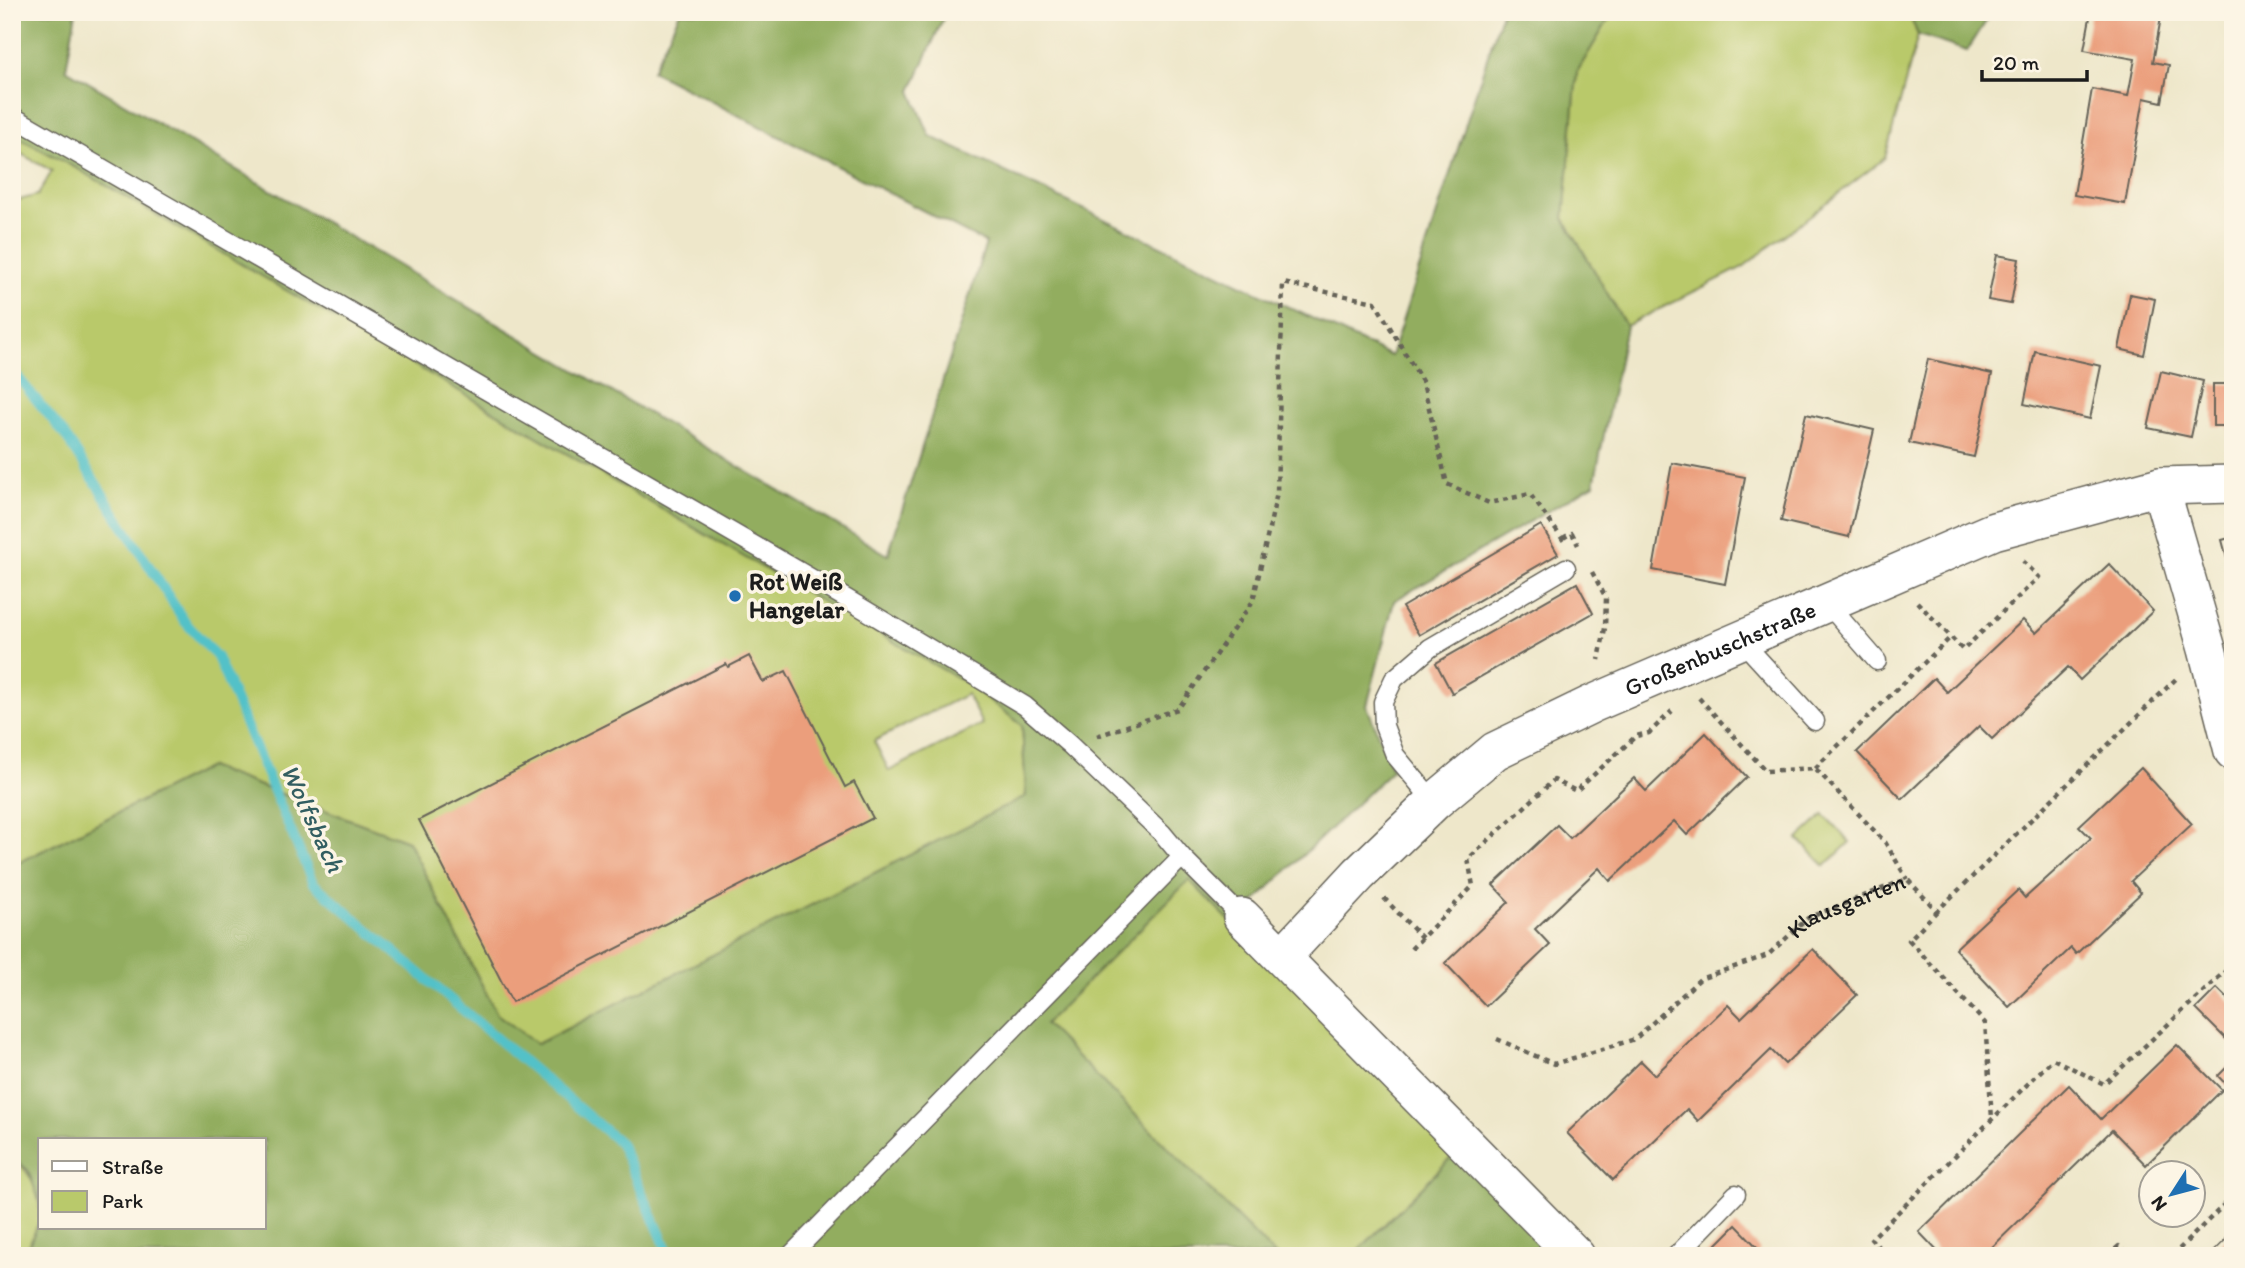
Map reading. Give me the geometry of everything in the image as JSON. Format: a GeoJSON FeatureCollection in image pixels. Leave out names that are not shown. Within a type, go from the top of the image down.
{"type":"FeatureCollection","features":[{"type":"Feature","properties":{"kind":"street","name":"Großenbuschstraße"},"geometry":{"type":"LineString","coordinates":[[1282,957],[1359,874],[1434,802],[1496,751],[1592,704],[1685,678],[1740,639],[1994,531],[2160,486],[2233,484]]}},
{"type":"Feature","properties":{"kind":"street"},"geometry":{"type":"LineString","coordinates":[[2160,486],[2233,751]]}},
{"type":"Feature","properties":{"kind":"street"},"geometry":{"type":"LineString","coordinates":[[1242,917],[1576,1256]]}},
{"type":"Feature","properties":{"kind":"lane"},"geometry":{"type":"LineString","coordinates":[[12,116],[859,606],[1025,706],[1162,833],[1242,917]]}},
{"type":"Feature","properties":{"kind":"lane"},"geometry":{"type":"LineString","coordinates":[[1434,802],[1395,755],[1384,726],[1383,702],[1394,679],[1430,648],[1566,569]]}},
{"type":"Feature","properties":{"kind":"lane"},"geometry":{"type":"LineString","coordinates":[[1826,602],[1877,661]]}},
{"type":"Feature","properties":{"kind":"lane"},"geometry":{"type":"LineString","coordinates":[[1740,639],[1815,721]]}},
{"type":"Feature","properties":{"kind":"lane"},"geometry":{"type":"LineString","coordinates":[[790,1256],[1182,857]]}},
{"type":"Feature","properties":{"kind":"lane"},"geometry":{"type":"LineString","coordinates":[[1676,1256],[1736,1194]]}},
{"type":"Feature","properties":{"kind":"path"},"geometry":{"type":"LineString","coordinates":[[1070,745],[1178,709],[1253,601],[1277,493],[1283,283],[1375,302],[1423,383],[1447,484],[1489,503],[1530,494],[1563,538],[1572,533],[1583,555]]}},
{"type":"Feature","properties":{"kind":"path"},"geometry":{"type":"LineString","coordinates":[[1411,949],[1473,886],[1468,859],[1554,780],[1576,791],[1636,736],[1649,733],[1685,678],[1766,771],[1815,768],[1951,637],[1963,650],[2039,577],[1994,531]]}},
{"type":"Feature","properties":{"kind":"path"},"geometry":{"type":"LineString","coordinates":[[1589,565],[1606,598],[1605,628],[1592,704]]}},
{"type":"Feature","properties":{"kind":"path","name":"Klausgarten"},"geometry":{"type":"LineString","coordinates":[[1497,1039],[1554,1064],[1635,1039],[1700,979],[1768,955],[1808,918],[1907,879],[1937,911],[2207,649]]}},
{"type":"Feature","properties":{"kind":"path"},"geometry":{"type":"LineString","coordinates":[[1815,768],[1885,842],[1907,879]]}},
{"type":"Feature","properties":{"kind":"path"},"geometry":{"type":"LineString","coordinates":[[1359,874],[1422,938]]}},
{"type":"Feature","properties":{"kind":"path"},"geometry":{"type":"LineString","coordinates":[[1937,911],[1909,940],[1985,1023],[1992,1119]]}},
{"type":"Feature","properties":{"kind":"path"},"geometry":{"type":"LineString","coordinates":[[1887,1256],[1871,1239],[2053,1059],[2104,1084],[2233,964]]}},
{"type":"Feature","properties":{"kind":"path"},"geometry":{"type":"LineString","coordinates":[[2172,1256],[2233,1196]]}},
{"type":"Feature","properties":{"kind":"path"},"geometry":{"type":"LineString","coordinates":[[2108,1256],[2119,1245],[2130,1256]]}},
{"type":"Feature","properties":{"kind":"green space"},"geometry":{"type":"Polygon","coordinates":[[[12,12],[76,12],[66,69],[888,555],[986,243],[652,71],[680,12],[946,12],[911,91],[930,136],[1391,356],[1502,12],[1613,12],[1577,72],[1564,218],[1626,326],[1594,484],[1394,601],[1367,706],[1392,770],[1232,923],[1189,880],[1045,1024],[1276,1256],[24,1256],[38,1224],[38,1230],[266,1230],[266,1138],[38,1138],[38,1198],[28,1170],[12,1157],[12,866],[209,767],[408,841],[497,1014],[537,1044],[1026,796],[1022,725],[965,682],[775,575],[78,169],[12,134],[12,12]]]}},
{"type":"Feature","properties":{"kind":"green space"},"geometry":{"type":"Polygon","coordinates":[[[1613,12],[1908,12],[1918,35],[1885,158],[1743,267],[1626,326],[1564,218],[1577,72],[1613,12]]]}},
{"type":"Feature","properties":{"kind":"green space"},"geometry":{"type":"Polygon","coordinates":[[[1908,12],[1992,12],[1967,51],[1918,35],[1908,12]]]}},
{"type":"Feature","properties":{"kind":"green space","name":"Rot Weiß Hangelar"},"geometry":{"type":"Polygon","coordinates":[[[12,134],[78,169],[775,575],[965,682],[1022,725],[1026,797],[537,1044],[497,1015],[408,841],[209,767],[12,866],[12,202],[38,195],[52,171],[12,149],[12,134]],[[967,694],[874,741],[889,771],[982,724],[967,694]]]}},
{"type":"Feature","properties":{"kind":"green space"},"geometry":{"type":"Polygon","coordinates":[[[1824,815],[1850,842],[1825,866],[1798,839],[1824,815]]]}},
{"type":"Feature","properties":{"kind":"green space"},"geometry":{"type":"Polygon","coordinates":[[[1189,879],[1459,1150],[1353,1256],[1276,1256],[1044,1024],[1189,879]]]}},
{"type":"Feature","properties":{"kind":"green space"},"geometry":{"type":"Polygon","coordinates":[[[1459,1150],[1554,1256],[1353,1256],[1459,1150]]]}},
{"type":"Feature","properties":{"kind":"green space"},"geometry":{"type":"Polygon","coordinates":[[[12,1157],[23,1168],[37,1191],[38,1223],[32,1243],[24,1256],[12,1256],[12,1157]]]}},
{"type":"Feature","properties":{"kind":"building"},"geometry":{"type":"Polygon","coordinates":[[[2091,12],[2162,12],[2153,62],[2169,65],[2162,102],[2144,98],[2125,204],[2074,195],[2092,89],[2128,96],[2135,59],[2084,50],[2091,12]]]}},
{"type":"Feature","properties":{"kind":"building"},"geometry":{"type":"Polygon","coordinates":[[[1997,255],[2019,259],[2011,304],[1988,300],[1997,255]]]}},
{"type":"Feature","properties":{"kind":"building"},"geometry":{"type":"Polygon","coordinates":[[[2130,294],[2155,299],[2144,355],[2119,349],[2130,294]]]}},
{"type":"Feature","properties":{"kind":"building"},"geometry":{"type":"Polygon","coordinates":[[[2035,351],[2101,366],[2090,419],[2024,404],[2035,351]]]}},
{"type":"Feature","properties":{"kind":"building"},"geometry":{"type":"Polygon","coordinates":[[[1928,359],[1992,374],[1974,457],[1909,443],[1928,359]]]}},
{"type":"Feature","properties":{"kind":"building"},"geometry":{"type":"Polygon","coordinates":[[[2161,371],[2203,381],[2191,437],[2148,428],[2161,371]]]}},
{"type":"Feature","properties":{"kind":"building"},"geometry":{"type":"Polygon","coordinates":[[[2213,384],[2233,384],[2233,438],[2229,438],[2229,426],[2213,426],[2213,384]]]}},
{"type":"Feature","properties":{"kind":"building"},"geometry":{"type":"Polygon","coordinates":[[[1806,414],[1874,430],[1849,537],[1781,521],[1806,414]]]}},
{"type":"Feature","properties":{"kind":"building"},"geometry":{"type":"Polygon","coordinates":[[[1672,463],[1745,477],[1725,584],[1653,570],[1672,463]]]}},
{"type":"Feature","properties":{"kind":"building"},"geometry":{"type":"Polygon","coordinates":[[[1541,525],[1558,554],[1419,635],[1402,607],[1541,525]]]}},
{"type":"Feature","properties":{"kind":"building"},"geometry":{"type":"Polygon","coordinates":[[[2233,537],[2233,577],[2232,577],[2222,540],[2233,537]]]}},
{"type":"Feature","properties":{"kind":"building"},"geometry":{"type":"Polygon","coordinates":[[[2109,564],[2153,611],[2080,680],[2068,667],[1992,739],[1979,726],[1902,799],[1857,752],[1934,678],[1947,692],[2023,620],[2036,633],[2109,564]]]}},
{"type":"Feature","properties":{"kind":"building"},"geometry":{"type":"Polygon","coordinates":[[[1577,583],[1593,613],[1452,693],[1436,663],[1577,583]]]}},
{"type":"Feature","properties":{"kind":"building"},"geometry":{"type":"Polygon","coordinates":[[[749,656],[763,682],[786,671],[845,787],[854,782],[873,818],[512,1002],[419,820],[726,664],[728,667],[749,656]]]}},
{"type":"Feature","properties":{"kind":"building"},"geometry":{"type":"Polygon","coordinates":[[[1706,733],[1747,777],[1687,835],[1674,821],[1610,881],[1599,868],[1535,929],[1550,945],[1486,1006],[1445,963],[1509,902],[1493,885],[1557,825],[1570,838],[1634,778],[1646,791],[1706,733]]]}},
{"type":"Feature","properties":{"kind":"building"},"geometry":{"type":"Polygon","coordinates":[[[2141,768],[2192,824],[2131,881],[2141,893],[2076,954],[2071,948],[2009,1007],[1955,949],[2018,890],[2025,898],[2091,838],[2079,826],[2141,768]]]}},
{"type":"Feature","properties":{"kind":"building"},"geometry":{"type":"Polygon","coordinates":[[[1813,949],[1857,995],[1785,1064],[1771,1050],[1698,1121],[1687,1109],[1613,1180],[1567,1133],[1641,1061],[1655,1075],[1728,1005],[1741,1018],[1813,949]]]}},
{"type":"Feature","properties":{"kind":"building"},"geometry":{"type":"Polygon","coordinates":[[[2217,988],[2233,1004],[2233,1046],[2196,1009],[2217,988]]]}},
{"type":"Feature","properties":{"kind":"building"},"geometry":{"type":"Polygon","coordinates":[[[2177,1045],[2222,1090],[2151,1160],[2141,1160],[2112,1130],[1983,1256],[1942,1256],[1919,1232],[2069,1085],[2101,1119],[2177,1045]]]}},
{"type":"Feature","properties":{"kind":"building"},"geometry":{"type":"Polygon","coordinates":[[[2233,1061],[2233,1092],[2218,1076],[2233,1061]]]}},
{"type":"Feature","properties":{"kind":"building"},"geometry":{"type":"Polygon","coordinates":[[[1736,1225],[1760,1250],[1754,1256],[1705,1256],[1736,1225]]]}},
{"type":"Feature","properties":{"kind":"building"},"geometry":{"type":"Polygon","coordinates":[[[2233,1232],[2233,1256],[2209,1256],[2233,1232]]]}},
{"type":"Feature","properties":{"kind":"waterway","name":"Wolfsbach"},"geometry":{"type":"LineString","coordinates":[[12,370],[65,435],[185,622],[217,657],[313,883],[620,1143],[670,1256]]}},
{"type":"Feature","properties":{"kind":"place","name":"Rot Weiß Hangelar"},"geometry":{"type":"Point","coordinates":[735,596]}}]}
